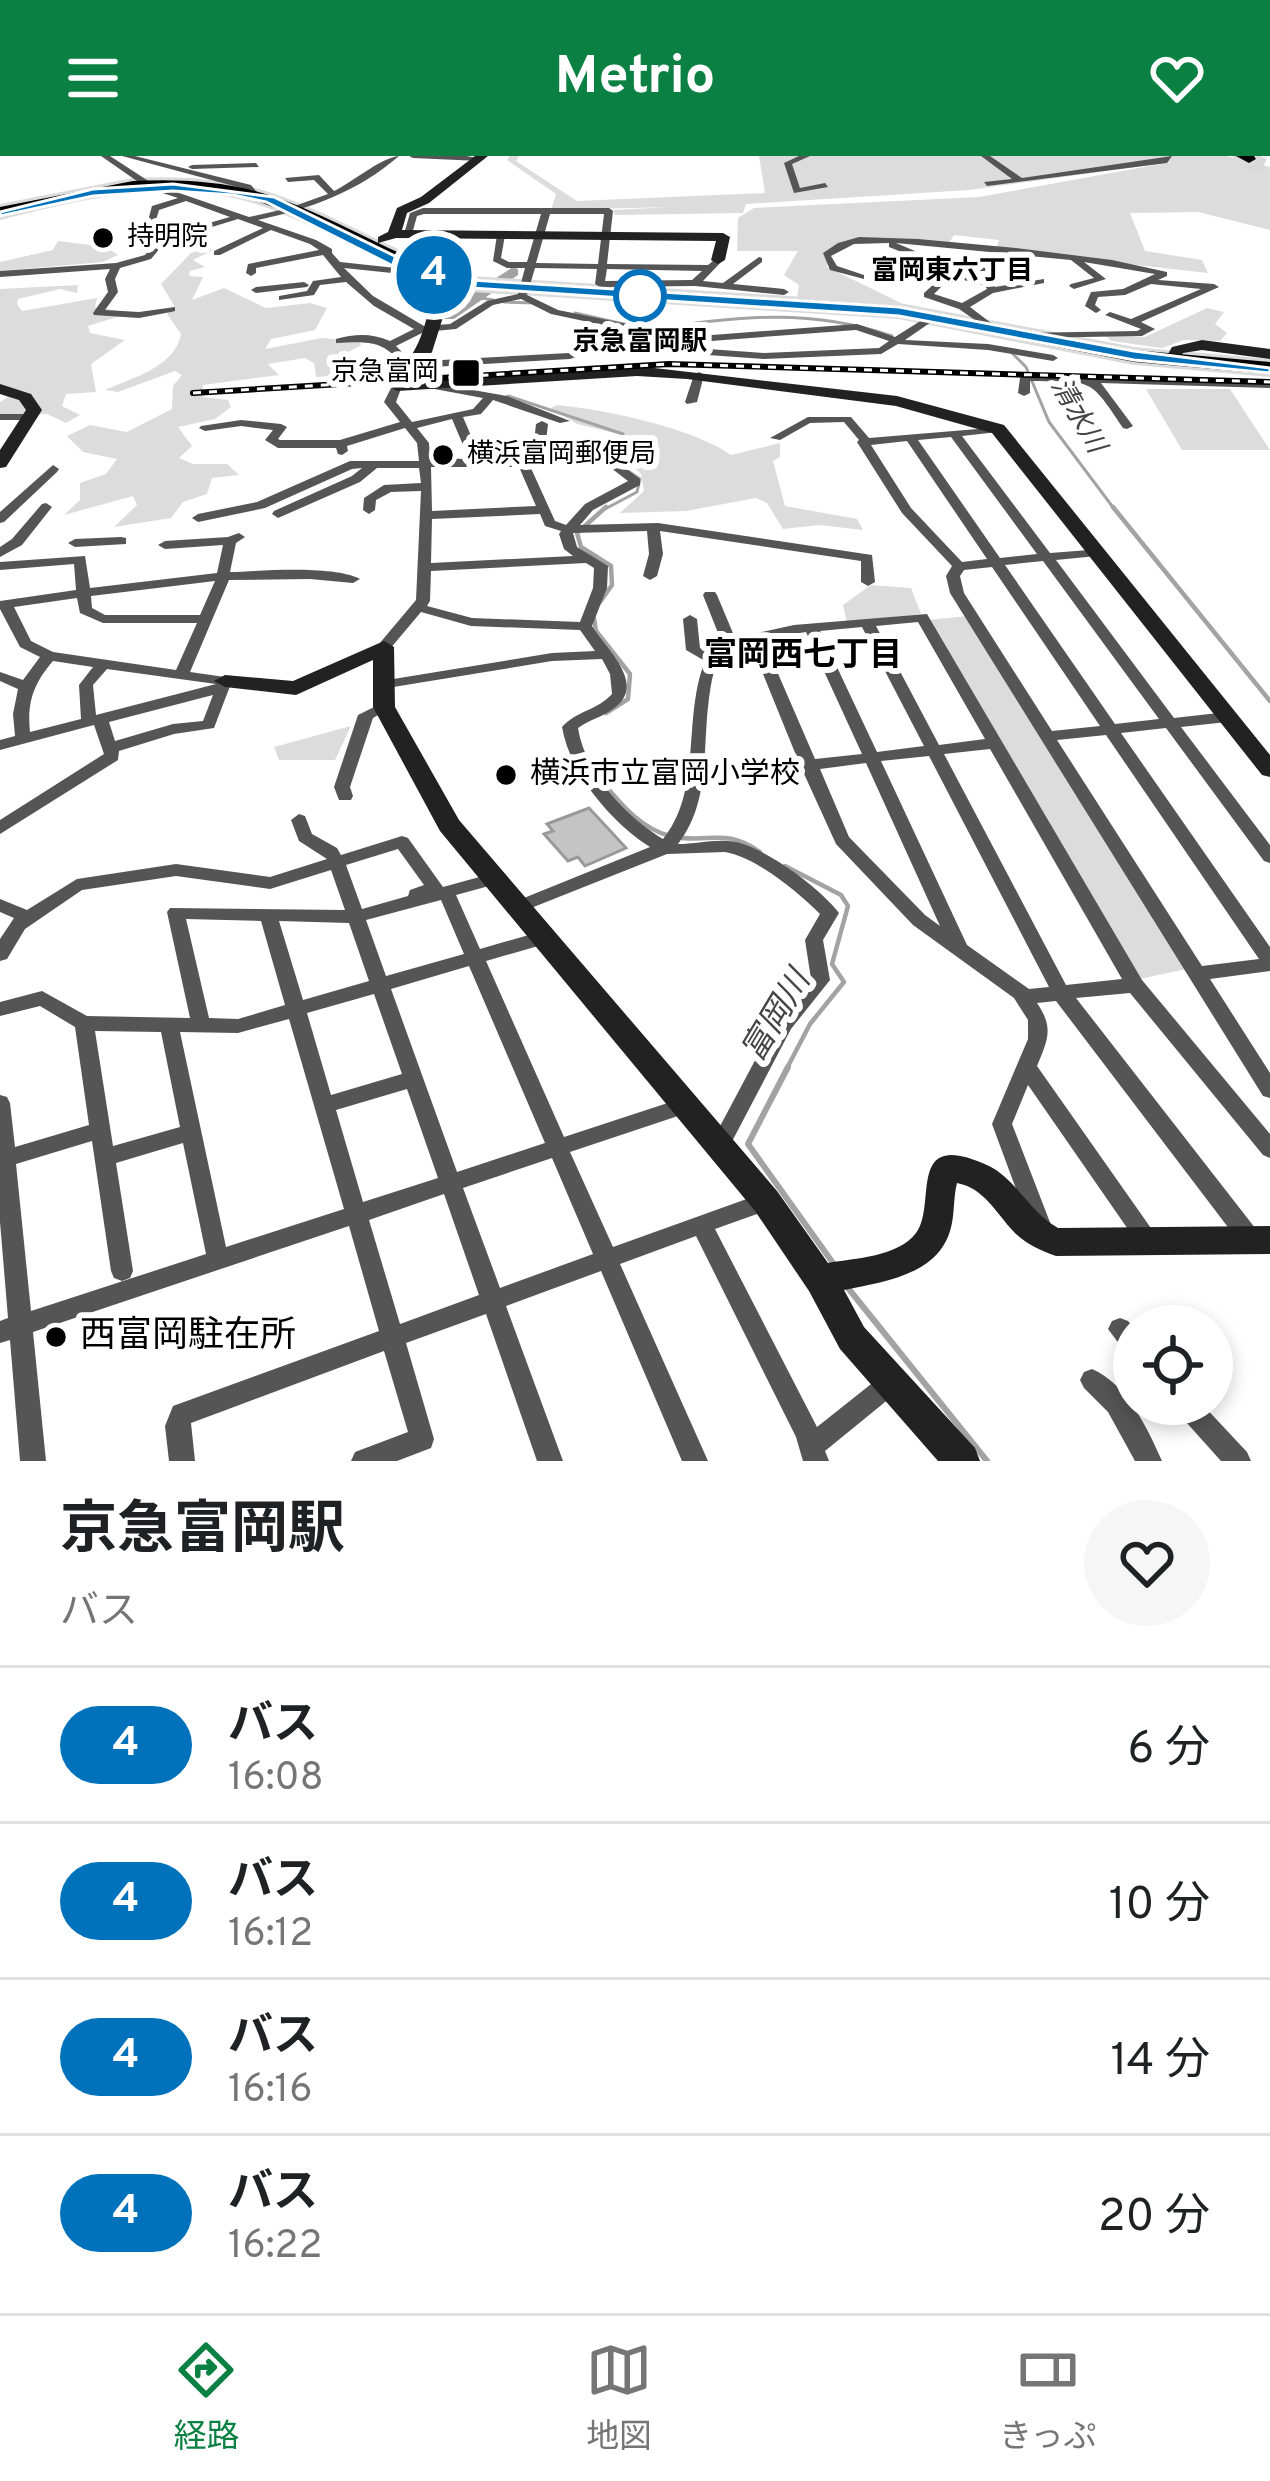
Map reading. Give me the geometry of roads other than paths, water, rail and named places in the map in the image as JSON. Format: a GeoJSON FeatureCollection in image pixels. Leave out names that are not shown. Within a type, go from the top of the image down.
{"type":"FeatureCollection","features":[{"type":"Feature","properties":{"kind":"highway"},"geometry":{"type":"LineString","coordinates":[[0,212],[81,194],[159,188],[256,196],[439,277],[523,293],[828,305],[933,316],[1172,361],[1270,368]]}},
{"type":"Feature","properties":{"kind":"street"},"geometry":{"type":"LineString","coordinates":[[105,156],[119,170],[159,188],[329,251],[347,278],[370,299],[430,326],[452,327],[490,303],[523,293],[555,312],[643,330],[658,342],[856,327],[894,340],[1053,358]]}},
{"type":"Feature","properties":{"kind":"street"},"geometry":{"type":"LineString","coordinates":[[126,156],[248,187],[256,196]]}},
{"type":"Feature","properties":{"kind":"street"},"geometry":{"type":"LineString","coordinates":[[119,170],[174,156]]}},
{"type":"Feature","properties":{"kind":"street"},"geometry":{"type":"LineString","coordinates":[[219,179],[271,156]]}},
{"type":"Feature","properties":{"kind":"street"},"geometry":{"type":"LineString","coordinates":[[0,274],[116,266],[148,257],[163,239],[294,211],[330,192],[354,189],[395,156]]}},
{"type":"Feature","properties":{"kind":"street"},"geometry":{"type":"LineString","coordinates":[[413,156],[481,158]]}},
{"type":"Feature","properties":{"kind":"street"},"geometry":{"type":"LineString","coordinates":[[806,156],[788,163],[796,191],[825,185]]}},
{"type":"Feature","properties":{"kind":"street"},"geometry":{"type":"LineString","coordinates":[[985,156],[1020,181]]}},
{"type":"Feature","properties":{"kind":"street"},"geometry":{"type":"LineString","coordinates":[[1082,156],[1109,168]]}},
{"type":"Feature","properties":{"kind":"street"},"geometry":{"type":"LineString","coordinates":[[987,184],[1167,161],[1168,156]]}},
{"type":"Feature","properties":{"kind":"street"},"geometry":{"type":"LineString","coordinates":[[401,234],[401,211],[481,158]]}},
{"type":"Feature","properties":{"kind":"street"},"geometry":{"type":"LineString","coordinates":[[173,168],[256,165]]}},
{"type":"Feature","properties":{"kind":"street"},"geometry":{"type":"LineString","coordinates":[[288,180],[316,177],[330,192]]}},
{"type":"Feature","properties":{"kind":"street"},"geometry":{"type":"LineString","coordinates":[[143,223],[153,218],[155,208],[186,199]]}},
{"type":"Feature","properties":{"kind":"street"},"geometry":{"type":"LineString","coordinates":[[401,234],[413,215],[423,211],[610,211],[600,284],[727,284],[784,292]]}},
{"type":"Feature","properties":{"kind":"street"},"geometry":{"type":"LineString","coordinates":[[523,293],[546,213]]}},
{"type":"Feature","properties":{"kind":"street"},"geometry":{"type":"LineString","coordinates":[[217,254],[270,227]]}},
{"type":"Feature","properties":{"kind":"street"},"geometry":{"type":"LineString","coordinates":[[364,246],[401,234],[722,237],[713,264],[695,283]]}},
{"type":"Feature","properties":{"kind":"street"},"geometry":{"type":"LineString","coordinates":[[501,235],[496,259],[531,266],[713,264]]}},
{"type":"Feature","properties":{"kind":"street"},"geometry":{"type":"LineString","coordinates":[[881,239],[912,253],[940,283]]}},
{"type":"Feature","properties":{"kind":"street"},"geometry":{"type":"LineString","coordinates":[[861,277],[833,268],[826,255],[846,242],[881,239],[968,246],[1155,269],[1164,274],[1155,283]]}},
{"type":"Feature","properties":{"kind":"street"},"geometry":{"type":"LineString","coordinates":[[968,246],[972,259]]}},
{"type":"Feature","properties":{"kind":"street"},"geometry":{"type":"LineString","coordinates":[[251,273],[251,266],[329,251]]}},
{"type":"Feature","properties":{"kind":"street"},"geometry":{"type":"LineString","coordinates":[[912,253],[950,251]]}},
{"type":"Feature","properties":{"kind":"street"},"geometry":{"type":"LineString","coordinates":[[278,260],[286,271]]}},
{"type":"Feature","properties":{"kind":"street"},"geometry":{"type":"LineString","coordinates":[[727,284],[759,260]]}},
{"type":"Feature","properties":{"kind":"street"},"geometry":{"type":"LineString","coordinates":[[1074,286],[1100,279],[1076,260]]}},
{"type":"Feature","properties":{"kind":"street"},"geometry":{"type":"LineString","coordinates":[[340,265],[439,277],[430,326],[407,374],[389,398],[423,443],[428,487],[420,608],[384,647],[296,688],[224,684],[49,656],[25,644],[3,604],[315,571],[353,579]]}},
{"type":"Feature","properties":{"kind":"street"},"geometry":{"type":"LineString","coordinates":[[116,266],[110,279],[113,292],[98,313],[139,315],[171,309]]}},
{"type":"Feature","properties":{"kind":"street"},"geometry":{"type":"LineString","coordinates":[[926,268],[988,268]]}},
{"type":"Feature","properties":{"kind":"street"},"geometry":{"type":"LineString","coordinates":[[1066,272],[1090,270]]}},
{"type":"Feature","properties":{"kind":"street"},"geometry":{"type":"LineString","coordinates":[[256,290],[347,278]]}},
{"type":"Feature","properties":{"kind":"street"},"geometry":{"type":"LineString","coordinates":[[991,291],[988,284],[975,279],[940,283],[928,295],[963,307],[991,328]]}},
{"type":"Feature","properties":{"kind":"street"},"geometry":{"type":"LineString","coordinates":[[963,307],[991,291],[1041,281]]}},
{"type":"Feature","properties":{"kind":"street"},"geometry":{"type":"LineString","coordinates":[[1096,310],[1090,306],[1094,294],[1155,283],[1214,286],[1132,322]]}},
{"type":"Feature","properties":{"kind":"street"},"geometry":{"type":"LineString","coordinates":[[282,298],[311,293],[311,284]]}},
{"type":"Feature","properties":{"kind":"street"},"geometry":{"type":"LineString","coordinates":[[1023,334],[1138,334],[1150,329],[1110,315]]}},
{"type":"Feature","properties":{"kind":"street"},"geometry":{"type":"LineString","coordinates":[[638,347],[764,356],[881,351],[933,316]]}},
{"type":"Feature","properties":{"kind":"street"},"geometry":{"type":"LineString","coordinates":[[392,344],[430,326]]}},
{"type":"Feature","properties":{"kind":"street"},"geometry":{"type":"LineString","coordinates":[[407,374],[570,356],[643,330]]}},
{"type":"Feature","properties":{"kind":"street"},"geometry":{"type":"LineString","coordinates":[[757,331],[764,356]]}},
{"type":"Feature","properties":{"kind":"street"},"geometry":{"type":"LineString","coordinates":[[340,340],[361,335],[392,344],[407,374]]}},
{"type":"Feature","properties":{"kind":"street"},"geometry":{"type":"LineString","coordinates":[[1172,361],[1177,350],[1191,345],[1270,354]]}},
{"type":"Feature","properties":{"kind":"street"},"geometry":{"type":"LineString","coordinates":[[433,386],[637,371],[699,375],[897,401],[998,429],[1270,770]]}},
{"type":"Feature","properties":{"kind":"street"},"geometry":{"type":"LineString","coordinates":[[407,374],[433,386],[489,397],[564,421]]}},
{"type":"Feature","properties":{"kind":"street"},"geometry":{"type":"LineString","coordinates":[[691,402],[699,375]]}},
{"type":"Feature","properties":{"kind":"street"},"geometry":{"type":"LineString","coordinates":[[1087,377],[1103,390],[1127,426]]}},
{"type":"Feature","properties":{"kind":"street"},"geometry":{"type":"LineString","coordinates":[[1024,393],[1024,378],[1270,385]]}},
{"type":"Feature","properties":{"kind":"street"},"geometry":{"type":"LineString","coordinates":[[0,388],[34,404],[31,418],[0,463]]}},
{"type":"Feature","properties":{"kind":"street"},"geometry":{"type":"LineString","coordinates":[[205,428],[262,424],[281,427],[271,440],[278,444],[341,444],[408,424],[477,412],[489,397]]}},
{"type":"Feature","properties":{"kind":"street"},"geometry":{"type":"LineString","coordinates":[[788,409],[808,420]]}},
{"type":"Feature","properties":{"kind":"street"},"geometry":{"type":"LineString","coordinates":[[456,415],[477,463]]}},
{"type":"Feature","properties":{"kind":"street"},"geometry":{"type":"LineString","coordinates":[[0,417],[31,418]]}},
{"type":"Feature","properties":{"kind":"street"},"geometry":{"type":"LineString","coordinates":[[776,439],[808,420],[847,419],[865,440],[906,510],[958,566]]}},
{"type":"Feature","properties":{"kind":"street"},"geometry":{"type":"LineString","coordinates":[[542,424],[531,462],[542,510],[550,523],[567,529],[653,527],[867,558],[868,582]]}},
{"type":"Feature","properties":{"kind":"street"},"geometry":{"type":"LineString","coordinates":[[865,440],[998,429]]}},
{"type":"Feature","properties":{"kind":"street"},"geometry":{"type":"LineString","coordinates":[[954,433],[1270,857]]}},
{"type":"Feature","properties":{"kind":"street"},"geometry":{"type":"LineString","coordinates":[[909,436],[1270,963],[1197,974]]}},
{"type":"Feature","properties":{"kind":"street"},"geometry":{"type":"LineString","coordinates":[[341,444],[350,465]]}},
{"type":"Feature","properties":{"kind":"street"},"geometry":{"type":"LineString","coordinates":[[198,518],[261,505],[350,465],[605,457],[636,482],[589,507],[567,529]]}},
{"type":"Feature","properties":{"kind":"street"},"geometry":{"type":"LineString","coordinates":[[278,514],[296,501],[337,489],[376,463]]}},
{"type":"Feature","properties":{"kind":"street"},"geometry":{"type":"LineString","coordinates":[[0,519],[52,469]]}},
{"type":"Feature","properties":{"kind":"street"},"geometry":{"type":"LineString","coordinates":[[368,510],[370,498],[388,488],[428,487]]}},
{"type":"Feature","properties":{"kind":"street"},"geometry":{"type":"LineString","coordinates":[[0,553],[17,542],[46,507]]}},
{"type":"Feature","properties":{"kind":"street"},"geometry":{"type":"LineString","coordinates":[[426,515],[542,510]]}},
{"type":"Feature","properties":{"kind":"street"},"geometry":{"type":"LineString","coordinates":[[650,576],[656,554],[653,527]]}},
{"type":"Feature","properties":{"kind":"street"},"geometry":{"type":"LineString","coordinates":[[567,529],[572,549],[592,558],[603,575],[585,626]]}},
{"type":"Feature","properties":{"kind":"street"},"geometry":{"type":"LineString","coordinates":[[165,545],[234,539],[222,580],[181,676]]}},
{"type":"Feature","properties":{"kind":"street"},"geometry":{"type":"LineString","coordinates":[[0,566],[121,541]]}},
{"type":"Feature","properties":{"kind":"street"},"geometry":{"type":"LineString","coordinates":[[80,548],[85,610],[103,619],[206,619]]}},
{"type":"Feature","properties":{"kind":"street"},"geometry":{"type":"LineString","coordinates":[[958,566],[1097,552]]}},
{"type":"Feature","properties":{"kind":"street"},"geometry":{"type":"LineString","coordinates":[[425,567],[592,558]]}},
{"type":"Feature","properties":{"kind":"street"},"geometry":{"type":"LineString","coordinates":[[958,566],[953,575],[957,592],[1270,1090]]}},
{"type":"Feature","properties":{"kind":"street"},"geometry":{"type":"LineString","coordinates":[[710,595],[730,644]]}},
{"type":"Feature","properties":{"kind":"street"},"geometry":{"type":"LineString","coordinates":[[420,608],[470,622],[585,626]]}},
{"type":"Feature","properties":{"kind":"street"},"geometry":{"type":"LineString","coordinates":[[520,906],[665,848],[679,836],[693,807],[710,658],[730,644],[756,638],[922,617],[1135,985],[1270,1149]]}},
{"type":"Feature","properties":{"kind":"street"},"geometry":{"type":"LineString","coordinates":[[690,619],[693,650],[710,658]]}},
{"type":"Feature","properties":{"kind":"street"},"geometry":{"type":"LineString","coordinates":[[868,624],[1061,993],[1260,1240]]}},
{"type":"Feature","properties":{"kind":"street"},"geometry":{"type":"LineString","coordinates":[[585,626],[616,667],[618,698],[579,717],[570,727],[572,750],[592,781],[665,848],[688,852],[736,847],[811,893],[830,914],[814,940],[821,980],[784,1024],[720,1145]]}},
{"type":"Feature","properties":{"kind":"street"},"geometry":{"type":"LineString","coordinates":[[813,631],[961,950]]}},
{"type":"Feature","properties":{"kind":"street"},"geometry":{"type":"LineString","coordinates":[[756,638],[842,840],[919,920],[1023,997],[1037,1019],[1038,1039],[1002,1124],[1046,1239]]}},
{"type":"Feature","properties":{"kind":"street"},"geometry":{"type":"LineString","coordinates":[[384,647],[382,696],[448,825],[766,1201],[821,1280],[851,1338],[962,1461]]}},
{"type":"Feature","properties":{"kind":"street"},"geometry":{"type":"LineString","coordinates":[[345,796],[342,787],[366,715],[382,696],[552,657],[605,655]]}},
{"type":"Feature","properties":{"kind":"street"},"geometry":{"type":"LineString","coordinates":[[23,739],[17,704],[22,686],[49,656]]}},
{"type":"Feature","properties":{"kind":"street"},"geometry":{"type":"LineString","coordinates":[[0,828],[112,756],[94,721],[86,685],[102,665]]}},
{"type":"Feature","properties":{"kind":"street"},"geometry":{"type":"LineString","coordinates":[[0,676],[22,686]]}},
{"type":"Feature","properties":{"kind":"street"},"geometry":{"type":"LineString","coordinates":[[0,746],[224,684]]}},
{"type":"Feature","properties":{"kind":"street"},"geometry":{"type":"LineString","coordinates":[[110,748],[162,731],[209,725],[224,684]]}},
{"type":"Feature","properties":{"kind":"street"},"geometry":{"type":"LineString","coordinates":[[1047,736],[1227,717]]}},
{"type":"Feature","properties":{"kind":"street"},"geometry":{"type":"LineString","coordinates":[[808,765],[996,743]]}},
{"type":"Feature","properties":{"kind":"street"},"geometry":{"type":"LineString","coordinates":[[299,820],[304,837],[331,852],[336,861],[550,1461]]}},
{"type":"Feature","properties":{"kind":"street"},"geometry":{"type":"LineString","coordinates":[[0,954],[30,918],[77,885],[176,870],[270,883],[402,842],[435,888],[416,893],[417,900]]}},
{"type":"Feature","properties":{"kind":"street"},"geometry":{"type":"LineString","coordinates":[[201,1025],[176,912],[354,917],[494,879]]}},
{"type":"Feature","properties":{"kind":"street"},"geometry":{"type":"LineString","coordinates":[[447,894],[695,1461]]}},
{"type":"Feature","properties":{"kind":"street"},"geometry":{"type":"LineString","coordinates":[[0,905],[30,918]]}},
{"type":"Feature","properties":{"kind":"street"},"geometry":{"type":"LineString","coordinates":[[268,914],[422,1439],[364,1461]]}},
{"type":"Feature","properties":{"kind":"street"},"geometry":{"type":"LineString","coordinates":[[0,1009],[42,998],[84,1023],[238,1026],[546,937]]}},
{"type":"Feature","properties":{"kind":"street"},"geometry":{"type":"LineString","coordinates":[[1023,997],[1135,985]]}},
{"type":"Feature","properties":{"kind":"street"},"geometry":{"type":"LineString","coordinates":[[84,1023],[122,1271]]}},
{"type":"Feature","properties":{"kind":"street"},"geometry":{"type":"LineString","coordinates":[[169,1024],[218,1260]]}},
{"type":"Feature","properties":{"kind":"street"},"geometry":{"type":"LineString","coordinates":[[1026,1066],[1148,1241]]}},
{"type":"Feature","properties":{"kind":"street"},"geometry":{"type":"LineString","coordinates":[[323,1106],[412,1079]]}},
{"type":"Feature","properties":{"kind":"street"},"geometry":{"type":"LineString","coordinates":[[0,1103],[10,1329],[33,1461]]}},
{"type":"Feature","properties":{"kind":"street"},"geometry":{"type":"LineString","coordinates":[[10,1329],[686,1105]]}},
{"type":"Feature","properties":{"kind":"street"},"geometry":{"type":"LineString","coordinates":[[3,1159],[100,1130]]}},
{"type":"Feature","properties":{"kind":"street"},"geometry":{"type":"LineString","coordinates":[[104,1157],[191,1132]]}},
{"type":"Feature","properties":{"kind":"street"},"geometry":{"type":"LineString","coordinates":[[821,1280],[913,1256],[926,1245],[935,1232],[941,1178],[951,1169],[982,1173],[1046,1239],[1260,1240]]}},
{"type":"Feature","properties":{"kind":"street"},"geometry":{"type":"LineString","coordinates":[[182,1461],[177,1426],[182,1414],[766,1201]]}},
{"type":"Feature","properties":{"kind":"street"},"geometry":{"type":"LineString","coordinates":[[702,1227],[813,1455],[892,1381]]}},
{"type":"Feature","properties":{"kind":"street"},"geometry":{"type":"LineString","coordinates":[[1092,1380],[1117,1404],[1149,1461]]}},
{"type":"Feature","properties":{"kind":"street"},"geometry":{"type":"LineString","coordinates":[[1205,1425],[1238,1461]]}},
{"type":"Feature","properties":{"kind":"waterway","name":"清水川"},"geometry":{"type":"LineString","coordinates":[[448,316],[513,272]]}},
{"type":"Feature","properties":{"kind":"waterway","name":"清水川"},"geometry":{"type":"LineString","coordinates":[[475,297],[493,300]]}},
{"type":"Feature","properties":{"kind":"waterway","name":"清水川"},"geometry":{"type":"LineString","coordinates":[[504,302],[535,303]]}},
{"type":"Feature","properties":{"kind":"waterway","name":"清水川"},"geometry":{"type":"LineString","coordinates":[[575,313],[628,325]]}},
{"type":"Feature","properties":{"kind":"waterway","name":"清水川"},"geometry":{"type":"LineString","coordinates":[[644,330],[769,317],[829,321],[892,336]]}},
{"type":"Feature","properties":{"kind":"waterway","name":"清水川"},"geometry":{"type":"LineString","coordinates":[[1009,350],[1026,367],[1049,422],[1115,510]]}},
{"type":"Feature","properties":{"kind":"waterway","name":"富岡川"},"geometry":{"type":"LineString","coordinates":[[508,396],[623,434],[626,445],[613,453],[615,460]]}},
{"type":"Feature","properties":{"kind":"waterway","name":"富岡川"},"geometry":{"type":"LineString","coordinates":[[603,510],[637,492],[640,479],[628,471]]}},
{"type":"Feature","properties":{"kind":"waterway","name":"富岡川"},"geometry":{"type":"LineString","coordinates":[[600,602],[612,585],[611,566],[581,547],[577,533],[606,507]]}},
{"type":"Feature","properties":{"kind":"waterway","name":"清水川"},"geometry":{"type":"LineString","coordinates":[[1113,507],[1270,701]]}},
{"type":"Feature","properties":{"kind":"waterway","name":"富岡川"},"geometry":{"type":"LineString","coordinates":[[594,618],[596,631],[630,674],[628,699],[606,713]]}},
{"type":"Feature","properties":{"kind":"waterway","name":"富岡川"},"geometry":{"type":"LineString","coordinates":[[597,776],[629,812],[658,832],[684,838],[726,838],[760,852]]}},
{"type":"Feature","properties":{"kind":"waterway","name":"富岡川"},"geometry":{"type":"LineString","coordinates":[[785,866],[841,895],[848,906],[832,964],[844,982],[810,1024],[786,1070]]}},
{"type":"Feature","properties":{"kind":"waterway","name":"富岡川"},"geometry":{"type":"LineString","coordinates":[[788,1067],[748,1144],[833,1263]]}},
{"type":"Feature","properties":{"kind":"waterway","name":"富岡川"},"geometry":{"type":"LineString","coordinates":[[848,1288],[987,1461]]}},
{"type":"Feature","properties":{"kind":"tunnel"},"geometry":{"type":"LineString","coordinates":[[1249,159],[1270,170]]}},
{"type":"Feature","properties":{"kind":"railway"},"geometry":{"type":"LineString","coordinates":[[193,393],[669,364],[1270,382]]}},
{"type":"Feature","properties":{"kind":"place","name":"持明院"},"geometry":{"type":"Point","coordinates":[103,238]}},
{"type":"Feature","properties":{"kind":"place","name":"京急富岡駅"},"geometry":{"type":"Point","coordinates":[640,296]}},
{"type":"Feature","properties":{"kind":"place","name":"京急富岡"},"geometry":{"type":"Point","coordinates":[466,373]}},
{"type":"Feature","properties":{"kind":"place","name":"横浜富岡郵便局"},"geometry":{"type":"Point","coordinates":[443,455]}},
{"type":"Feature","properties":{"kind":"place","name":"横浜市立富岡小学校"},"geometry":{"type":"Point","coordinates":[506,775]}},
{"type":"Feature","properties":{"kind":"place","name":"西富岡駐在所"},"geometry":{"type":"Point","coordinates":[56,1337]}},
{"type":"Feature","properties":{"kind":"district","name":"富岡東六丁目"},"geometry":{"type":"Point","coordinates":[952,272]}},
{"type":"Feature","properties":{"kind":"district","name":"富岡西七丁目"},"geometry":{"type":"Point","coordinates":[803,657]}}]}
